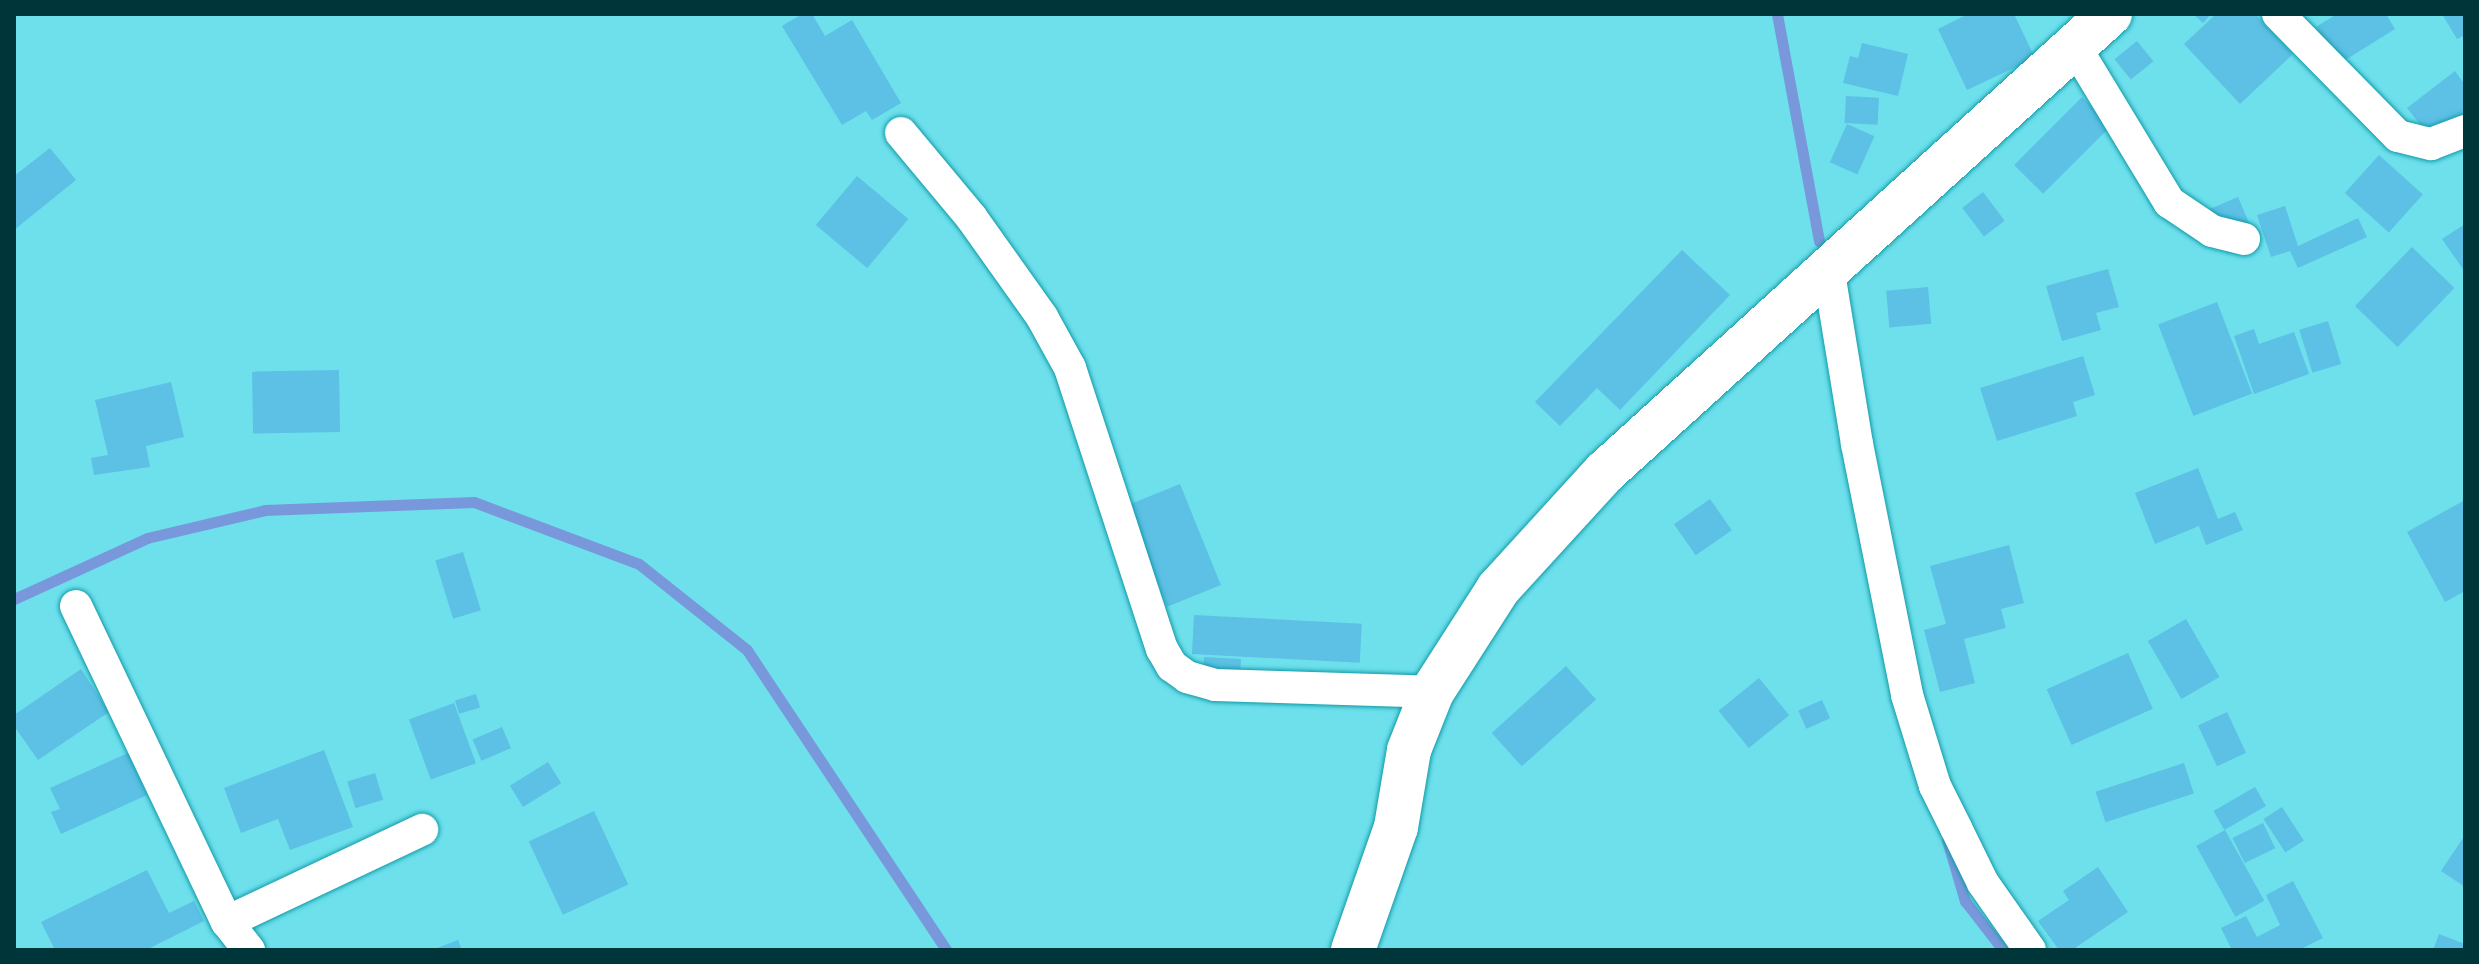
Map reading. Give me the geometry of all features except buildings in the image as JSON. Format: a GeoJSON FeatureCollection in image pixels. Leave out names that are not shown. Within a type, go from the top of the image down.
{"type":"FeatureCollection","features":[{"type":"Feature","properties":{"kind":"main road"},"geometry":{"type":"LineString","coordinates":[[1353,950],[1396,827],[1409,750],[1432,692],[1498,589],[1543,534],[1605,472],[1829,273],[1867,231],[2110,14]]}},
{"type":"Feature","properties":{"kind":"street"},"geometry":{"type":"LineString","coordinates":[[2278,14],[2398,136],[2431,144],[2465,131]]}},
{"type":"Feature","properties":{"kind":"street"},"geometry":{"type":"LineString","coordinates":[[2074,45],[2169,202],[2212,231],[2244,239]]}},
{"type":"Feature","properties":{"kind":"street"},"geometry":{"type":"LineString","coordinates":[[901,133],[971,217],[1042,317],[1070,368],[1162,649],[1172,666],[1187,677],[1215,685],[1432,692]]}},
{"type":"Feature","properties":{"kind":"street"},"geometry":{"type":"LineString","coordinates":[[1829,273],[1857,444],[1907,695],[1935,786],[1983,883],[2030,950]]}},
{"type":"Feature","properties":{"kind":"street"},"geometry":{"type":"LineString","coordinates":[[76,606],[227,922],[249,950]]}},
{"type":"Feature","properties":{"kind":"street"},"geometry":{"type":"LineString","coordinates":[[227,922],[422,830]]}},
{"type":"Feature","properties":{"kind":"waterway"},"geometry":{"type":"LineString","coordinates":[[1777,14],[1819,241]]}},
{"type":"Feature","properties":{"kind":"waterway"},"geometry":{"type":"LineString","coordinates":[[14,599],[147,538],[265,510],[474,502],[639,564],[747,650],[946,950]]}},
{"type":"Feature","properties":{"kind":"waterway"},"geometry":{"type":"LineString","coordinates":[[1947,840],[1965,901],[2003,950]]}}]}
